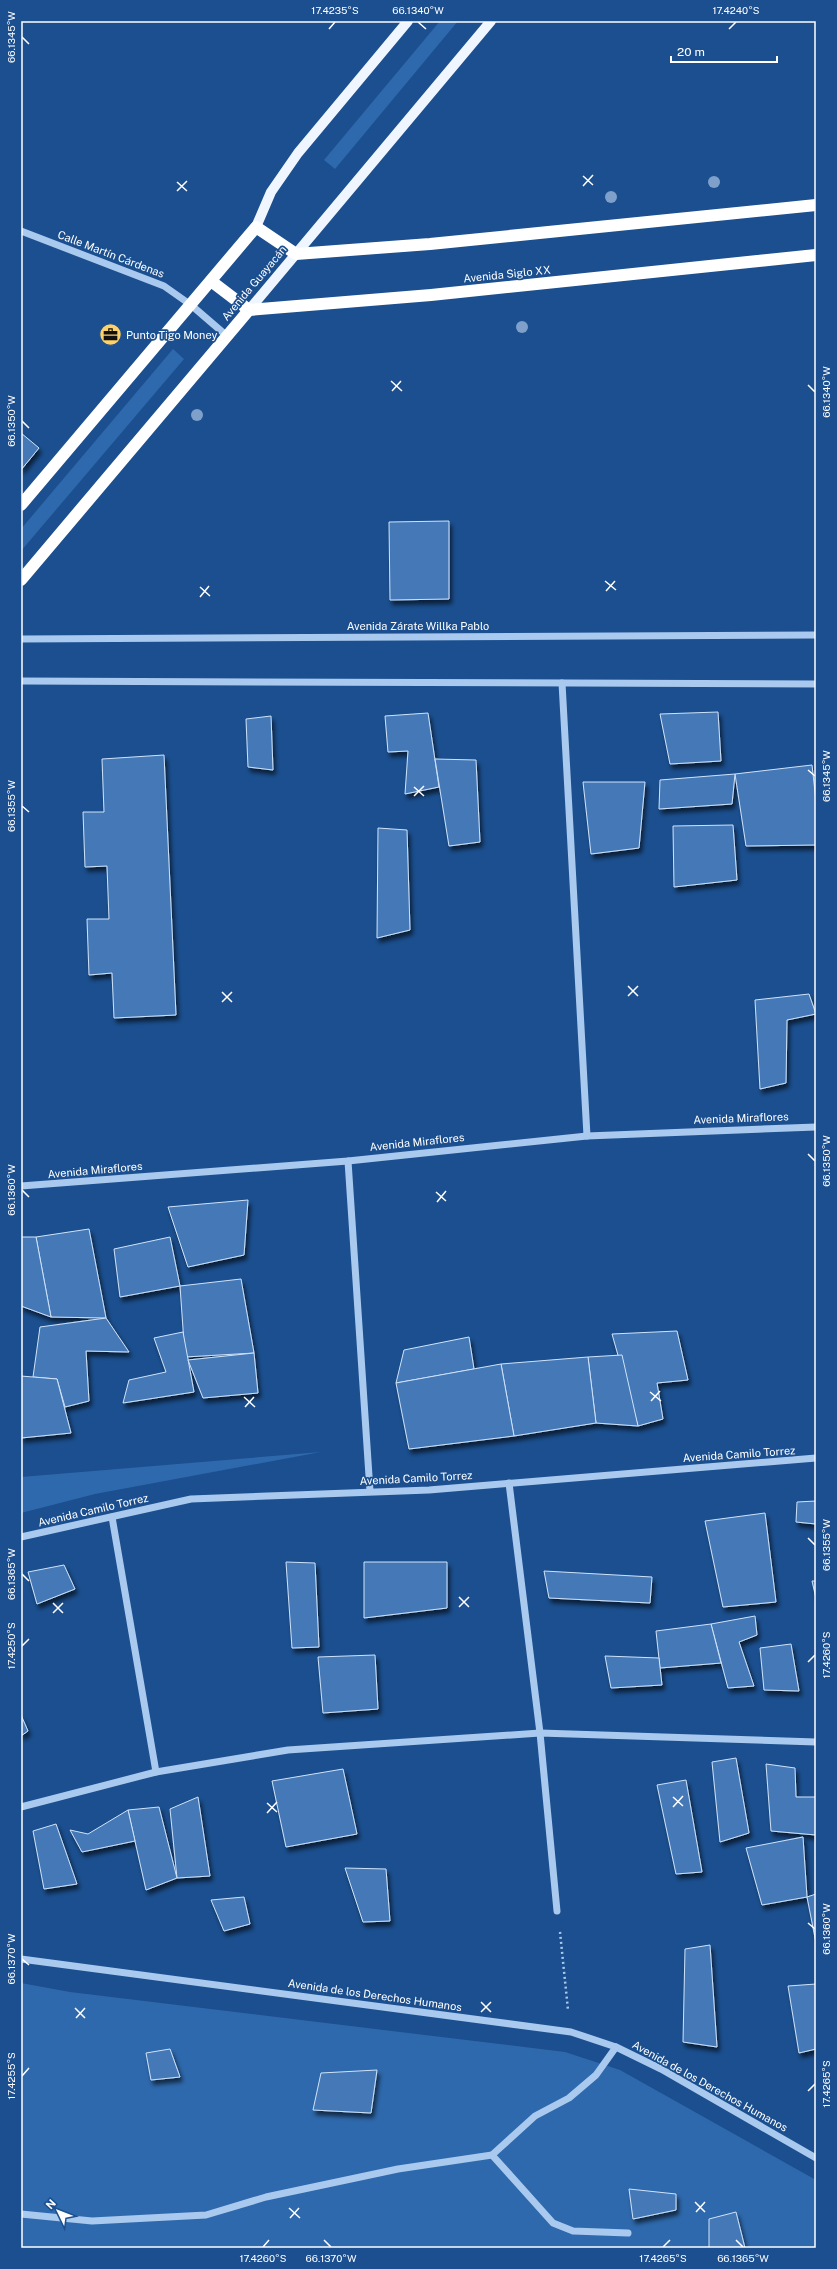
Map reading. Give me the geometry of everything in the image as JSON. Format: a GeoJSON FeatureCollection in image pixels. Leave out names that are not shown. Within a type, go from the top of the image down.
{"type":"FeatureCollection","features":[{"type":"Feature","properties":{"kind":"highway"},"geometry":{"type":"LineString","coordinates":[[21,505],[256,227],[296,254],[430,244],[816,205]]}},
{"type":"Feature","properties":{"kind":"highway","name":"Avenida Siglo XX"},"geometry":{"type":"LineString","coordinates":[[249,310],[431,295],[816,255]]}},
{"type":"Feature","properties":{"kind":"highway"},"geometry":{"type":"LineString","coordinates":[[211,281],[249,310]]}},
{"type":"Feature","properties":{"kind":"highway","name":"Avenida Guayacán"},"geometry":{"type":"LineString","coordinates":[[21,580],[249,310]]}},
{"type":"Feature","properties":{"kind":"main road"},"geometry":{"type":"LineString","coordinates":[[256,227],[271,192],[298,153],[408,21]]}},
{"type":"Feature","properties":{"kind":"main road","name":"Avenida Guayacán"},"geometry":{"type":"LineString","coordinates":[[249,310],[491,21]]}},
{"type":"Feature","properties":{"kind":"street","name":"Calle Martín Cárdenas"},"geometry":{"type":"LineString","coordinates":[[21,231],[164,286],[191,305],[227,336]]}},
{"type":"Feature","properties":{"kind":"street","name":"Avenida Zárate Willka Pablo"},"geometry":{"type":"LineString","coordinates":[[21,639],[816,635]]}},
{"type":"Feature","properties":{"kind":"street"},"geometry":{"type":"LineString","coordinates":[[21,681],[816,684]]}},
{"type":"Feature","properties":{"kind":"street"},"geometry":{"type":"LineString","coordinates":[[562,683],[587,1136]]}},
{"type":"Feature","properties":{"kind":"street","name":"Avenida Miraflores"},"geometry":{"type":"LineString","coordinates":[[21,1186],[348,1161],[587,1136],[816,1127]]}},
{"type":"Feature","properties":{"kind":"street"},"geometry":{"type":"LineString","coordinates":[[348,1161],[370,1491]]}},
{"type":"Feature","properties":{"kind":"street","name":"Avenida Camilo Torrez"},"geometry":{"type":"LineString","coordinates":[[21,1537],[191,1499],[370,1491],[429,1490],[816,1458]]}},
{"type":"Feature","properties":{"kind":"street"},"geometry":{"type":"LineString","coordinates":[[509,1483],[540,1733],[557,1911]]}},
{"type":"Feature","properties":{"kind":"street"},"geometry":{"type":"LineString","coordinates":[[112,1517],[156,1772]]}},
{"type":"Feature","properties":{"kind":"street"},"geometry":{"type":"LineString","coordinates":[[21,1807],[156,1772],[288,1750],[540,1733],[816,1742]]}},
{"type":"Feature","properties":{"kind":"street","name":"Avenida de los Derechos Humanos"},"geometry":{"type":"LineString","coordinates":[[21,1959],[571,2032],[616,2047],[661,2069],[816,2158]]}},
{"type":"Feature","properties":{"kind":"street"},"geometry":{"type":"LineString","coordinates":[[21,2214],[92,2221],[206,2215],[266,2197],[398,2169],[492,2155],[535,2116],[569,2098],[596,2075],[616,2047]]}},
{"type":"Feature","properties":{"kind":"street"},"geometry":{"type":"LineString","coordinates":[[492,2155],[553,2223],[573,2231],[628,2233]]}},
{"type":"Feature","properties":{"kind":"path"},"geometry":{"type":"LineString","coordinates":[[557,1911],[571,2032]]}},
{"type":"Feature","properties":{"kind":"shaded area"},"geometry":{"type":"Polygon","coordinates":[[[440,21],[458,21],[335,169],[324,160],[440,21]]]}},
{"type":"Feature","properties":{"kind":"shaded area"},"geometry":{"type":"Polygon","coordinates":[[[173,349],[184,359],[21,551],[21,529],[173,349]]]}},
{"type":"Feature","properties":{"kind":"shaded area"},"geometry":{"type":"Polygon","coordinates":[[[321,1452],[95,1494],[21,1513],[21,1477],[321,1452]]]}},
{"type":"Feature","properties":{"kind":"shaded area"},"geometry":{"type":"Polygon","coordinates":[[[21,1983],[70,1992],[565,2052],[620,2070],[816,2180],[816,2248],[21,2248],[21,1983]]]}},
{"type":"Feature","properties":{"kind":"building"},"geometry":{"type":"Polygon","coordinates":[[[21,433],[39,448],[21,470],[21,433]]]}},
{"type":"Feature","properties":{"kind":"building"},"geometry":{"type":"Polygon","coordinates":[[[449,521],[449,599],[390,600],[389,522],[449,521]]]}},
{"type":"Feature","properties":{"kind":"building"},"geometry":{"type":"Polygon","coordinates":[[[718,712],[721,761],[670,764],[660,714],[718,712]]]}},
{"type":"Feature","properties":{"kind":"building"},"geometry":{"type":"Polygon","coordinates":[[[428,713],[439,787],[405,794],[408,751],[388,752],[385,716],[428,713]]]}},
{"type":"Feature","properties":{"kind":"building"},"geometry":{"type":"Polygon","coordinates":[[[271,716],[273,770],[248,767],[246,719],[271,716]]]}},
{"type":"Feature","properties":{"kind":"building"},"geometry":{"type":"Polygon","coordinates":[[[164,755],[176,1015],[114,1018],[112,973],[89,975],[87,919],[109,919],[107,866],[85,867],[83,812],[104,812],[102,759],[164,755]]]}},
{"type":"Feature","properties":{"kind":"building"},"geometry":{"type":"Polygon","coordinates":[[[435,759],[476,760],[480,842],[449,846],[435,759]]]}},
{"type":"Feature","properties":{"kind":"building"},"geometry":{"type":"Polygon","coordinates":[[[812,765],[816,801],[816,845],[746,846],[735,774],[812,765]]]}},
{"type":"Feature","properties":{"kind":"building"},"geometry":{"type":"Polygon","coordinates":[[[735,774],[732,804],[659,809],[660,780],[735,774]]]}},
{"type":"Feature","properties":{"kind":"building"},"geometry":{"type":"Polygon","coordinates":[[[583,782],[645,782],[639,848],[591,854],[583,782]]]}},
{"type":"Feature","properties":{"kind":"building"},"geometry":{"type":"Polygon","coordinates":[[[733,825],[737,880],[674,887],[673,826],[733,825]]]}},
{"type":"Feature","properties":{"kind":"building"},"geometry":{"type":"Polygon","coordinates":[[[378,828],[407,830],[410,930],[377,938],[378,828]]]}},
{"type":"Feature","properties":{"kind":"building"},"geometry":{"type":"Polygon","coordinates":[[[809,994],[816,1014],[787,1020],[786,1083],[760,1089],[755,1000],[809,994]]]}},
{"type":"Feature","properties":{"kind":"building"},"geometry":{"type":"Polygon","coordinates":[[[248,1200],[244,1255],[188,1267],[168,1207],[248,1200]]]}},
{"type":"Feature","properties":{"kind":"building"},"geometry":{"type":"Polygon","coordinates":[[[89,1229],[106,1318],[51,1317],[36,1237],[89,1229]]]}},
{"type":"Feature","properties":{"kind":"building"},"geometry":{"type":"Polygon","coordinates":[[[21,1237],[36,1237],[51,1317],[21,1306],[21,1237]]]}},
{"type":"Feature","properties":{"kind":"building"},"geometry":{"type":"Polygon","coordinates":[[[170,1237],[180,1286],[120,1297],[114,1249],[170,1237]]]}},
{"type":"Feature","properties":{"kind":"building"},"geometry":{"type":"Polygon","coordinates":[[[241,1279],[254,1353],[185,1357],[180,1286],[241,1279]]]}},
{"type":"Feature","properties":{"kind":"building"},"geometry":{"type":"Polygon","coordinates":[[[106,1318],[129,1352],[86,1351],[89,1401],[65,1407],[57,1379],[33,1377],[40,1327],[106,1318]]]}},
{"type":"Feature","properties":{"kind":"building"},"geometry":{"type":"Polygon","coordinates":[[[677,1331],[688,1380],[657,1383],[663,1419],[638,1426],[612,1334],[677,1331]]]}},
{"type":"Feature","properties":{"kind":"building"},"geometry":{"type":"Polygon","coordinates":[[[183,1332],[194,1392],[123,1403],[129,1380],[166,1372],[154,1338],[183,1332]]]}},
{"type":"Feature","properties":{"kind":"building"},"geometry":{"type":"Polygon","coordinates":[[[469,1337],[474,1369],[396,1383],[404,1350],[469,1337]]]}},
{"type":"Feature","properties":{"kind":"building"},"geometry":{"type":"Polygon","coordinates":[[[254,1353],[258,1393],[203,1398],[188,1360],[254,1353]]]}},
{"type":"Feature","properties":{"kind":"building"},"geometry":{"type":"Polygon","coordinates":[[[622,1355],[638,1426],[596,1423],[588,1357],[622,1355]]]}},
{"type":"Feature","properties":{"kind":"building"},"geometry":{"type":"Polygon","coordinates":[[[588,1357],[596,1423],[514,1436],[501,1364],[588,1357]]]}},
{"type":"Feature","properties":{"kind":"building"},"geometry":{"type":"Polygon","coordinates":[[[501,1364],[514,1436],[409,1449],[396,1383],[501,1364]]]}},
{"type":"Feature","properties":{"kind":"building"},"geometry":{"type":"Polygon","coordinates":[[[21,1376],[57,1379],[71,1433],[21,1438],[21,1376]]]}},
{"type":"Feature","properties":{"kind":"building"},"geometry":{"type":"Polygon","coordinates":[[[816,1501],[816,1524],[796,1522],[797,1502],[816,1501]]]}},
{"type":"Feature","properties":{"kind":"building"},"geometry":{"type":"Polygon","coordinates":[[[765,1513],[776,1602],[723,1607],[705,1521],[765,1513]]]}},
{"type":"Feature","properties":{"kind":"building"},"geometry":{"type":"Polygon","coordinates":[[[286,1562],[315,1563],[319,1647],[292,1648],[286,1562]]]}},
{"type":"Feature","properties":{"kind":"building"},"geometry":{"type":"Polygon","coordinates":[[[364,1562],[447,1562],[447,1608],[364,1618],[364,1562]]]}},
{"type":"Feature","properties":{"kind":"building"},"geometry":{"type":"Polygon","coordinates":[[[64,1565],[75,1589],[37,1604],[28,1572],[64,1565]]]}},
{"type":"Feature","properties":{"kind":"building"},"geometry":{"type":"Polygon","coordinates":[[[544,1571],[652,1577],[650,1603],[549,1598],[544,1571]]]}},
{"type":"Feature","properties":{"kind":"building"},"geometry":{"type":"Polygon","coordinates":[[[812,1581],[816,1581],[816,1598],[812,1581]]]}},
{"type":"Feature","properties":{"kind":"building"},"geometry":{"type":"Polygon","coordinates":[[[755,1616],[757,1635],[739,1642],[754,1686],[728,1688],[711,1624],[755,1616]]]}},
{"type":"Feature","properties":{"kind":"building"},"geometry":{"type":"Polygon","coordinates":[[[711,1624],[721,1663],[660,1668],[656,1631],[711,1624]]]}},
{"type":"Feature","properties":{"kind":"building"},"geometry":{"type":"Polygon","coordinates":[[[791,1644],[799,1691],[764,1690],[760,1648],[791,1644]]]}},
{"type":"Feature","properties":{"kind":"building"},"geometry":{"type":"Polygon","coordinates":[[[375,1655],[378,1709],[323,1713],[318,1657],[375,1655]]]}},
{"type":"Feature","properties":{"kind":"building"},"geometry":{"type":"Polygon","coordinates":[[[605,1656],[659,1658],[662,1685],[611,1688],[605,1656]]]}},
{"type":"Feature","properties":{"kind":"building"},"geometry":{"type":"Polygon","coordinates":[[[21,1715],[28,1731],[21,1736],[21,1715]]]}},
{"type":"Feature","properties":{"kind":"building"},"geometry":{"type":"Polygon","coordinates":[[[736,1758],[749,1833],[720,1842],[712,1762],[736,1758]]]}},
{"type":"Feature","properties":{"kind":"building"},"geometry":{"type":"Polygon","coordinates":[[[766,1764],[795,1768],[796,1797],[816,1797],[816,1835],[771,1831],[766,1764]]]}},
{"type":"Feature","properties":{"kind":"building"},"geometry":{"type":"Polygon","coordinates":[[[343,1769],[357,1834],[286,1847],[272,1781],[343,1769]]]}},
{"type":"Feature","properties":{"kind":"building"},"geometry":{"type":"Polygon","coordinates":[[[686,1780],[702,1872],[676,1874],[657,1785],[686,1780]]]}},
{"type":"Feature","properties":{"kind":"building"},"geometry":{"type":"Polygon","coordinates":[[[198,1797],[210,1876],[177,1878],[170,1809],[198,1797]]]}},
{"type":"Feature","properties":{"kind":"building"},"geometry":{"type":"Polygon","coordinates":[[[159,1807],[177,1878],[146,1890],[128,1810],[159,1807]]]}},
{"type":"Feature","properties":{"kind":"building"},"geometry":{"type":"Polygon","coordinates":[[[128,1810],[135,1841],[82,1852],[70,1830],[88,1834],[128,1810]]]}},
{"type":"Feature","properties":{"kind":"building"},"geometry":{"type":"Polygon","coordinates":[[[56,1824],[77,1884],[44,1889],[33,1831],[56,1824]]]}},
{"type":"Feature","properties":{"kind":"building"},"geometry":{"type":"Polygon","coordinates":[[[803,1837],[807,1897],[762,1905],[746,1848],[803,1837]]]}},
{"type":"Feature","properties":{"kind":"building"},"geometry":{"type":"Polygon","coordinates":[[[345,1868],[386,1869],[390,1921],[363,1922],[345,1868]]]}},
{"type":"Feature","properties":{"kind":"building"},"geometry":{"type":"Polygon","coordinates":[[[816,1894],[816,1943],[807,1897],[816,1894]]]}},
{"type":"Feature","properties":{"kind":"building"},"geometry":{"type":"Polygon","coordinates":[[[244,1897],[250,1924],[224,1931],[211,1900],[244,1897]]]}},
{"type":"Feature","properties":{"kind":"building"},"geometry":{"type":"Polygon","coordinates":[[[710,1945],[717,2047],[683,2042],[685,1949],[710,1945]]]}},
{"type":"Feature","properties":{"kind":"building"},"geometry":{"type":"Polygon","coordinates":[[[816,1984],[816,2049],[799,2053],[788,1986],[816,1984]]]}},
{"type":"Feature","properties":{"kind":"building"},"geometry":{"type":"Polygon","coordinates":[[[170,2049],[180,2077],[151,2080],[146,2053],[170,2049]]]}},
{"type":"Feature","properties":{"kind":"building"},"geometry":{"type":"Polygon","coordinates":[[[377,2070],[371,2113],[313,2110],[321,2073],[377,2070]]]}},
{"type":"Feature","properties":{"kind":"building"},"geometry":{"type":"Polygon","coordinates":[[[629,2189],[676,2194],[676,2210],[633,2219],[629,2189]]]}},
{"type":"Feature","properties":{"kind":"building"},"geometry":{"type":"Polygon","coordinates":[[[736,2212],[745,2248],[709,2248],[709,2219],[736,2212]]]}},
{"type":"Feature","properties":{"kind":"place","name":"Punto Tigo Money"},"geometry":{"type":"Point","coordinates":[111,335]}}]}
